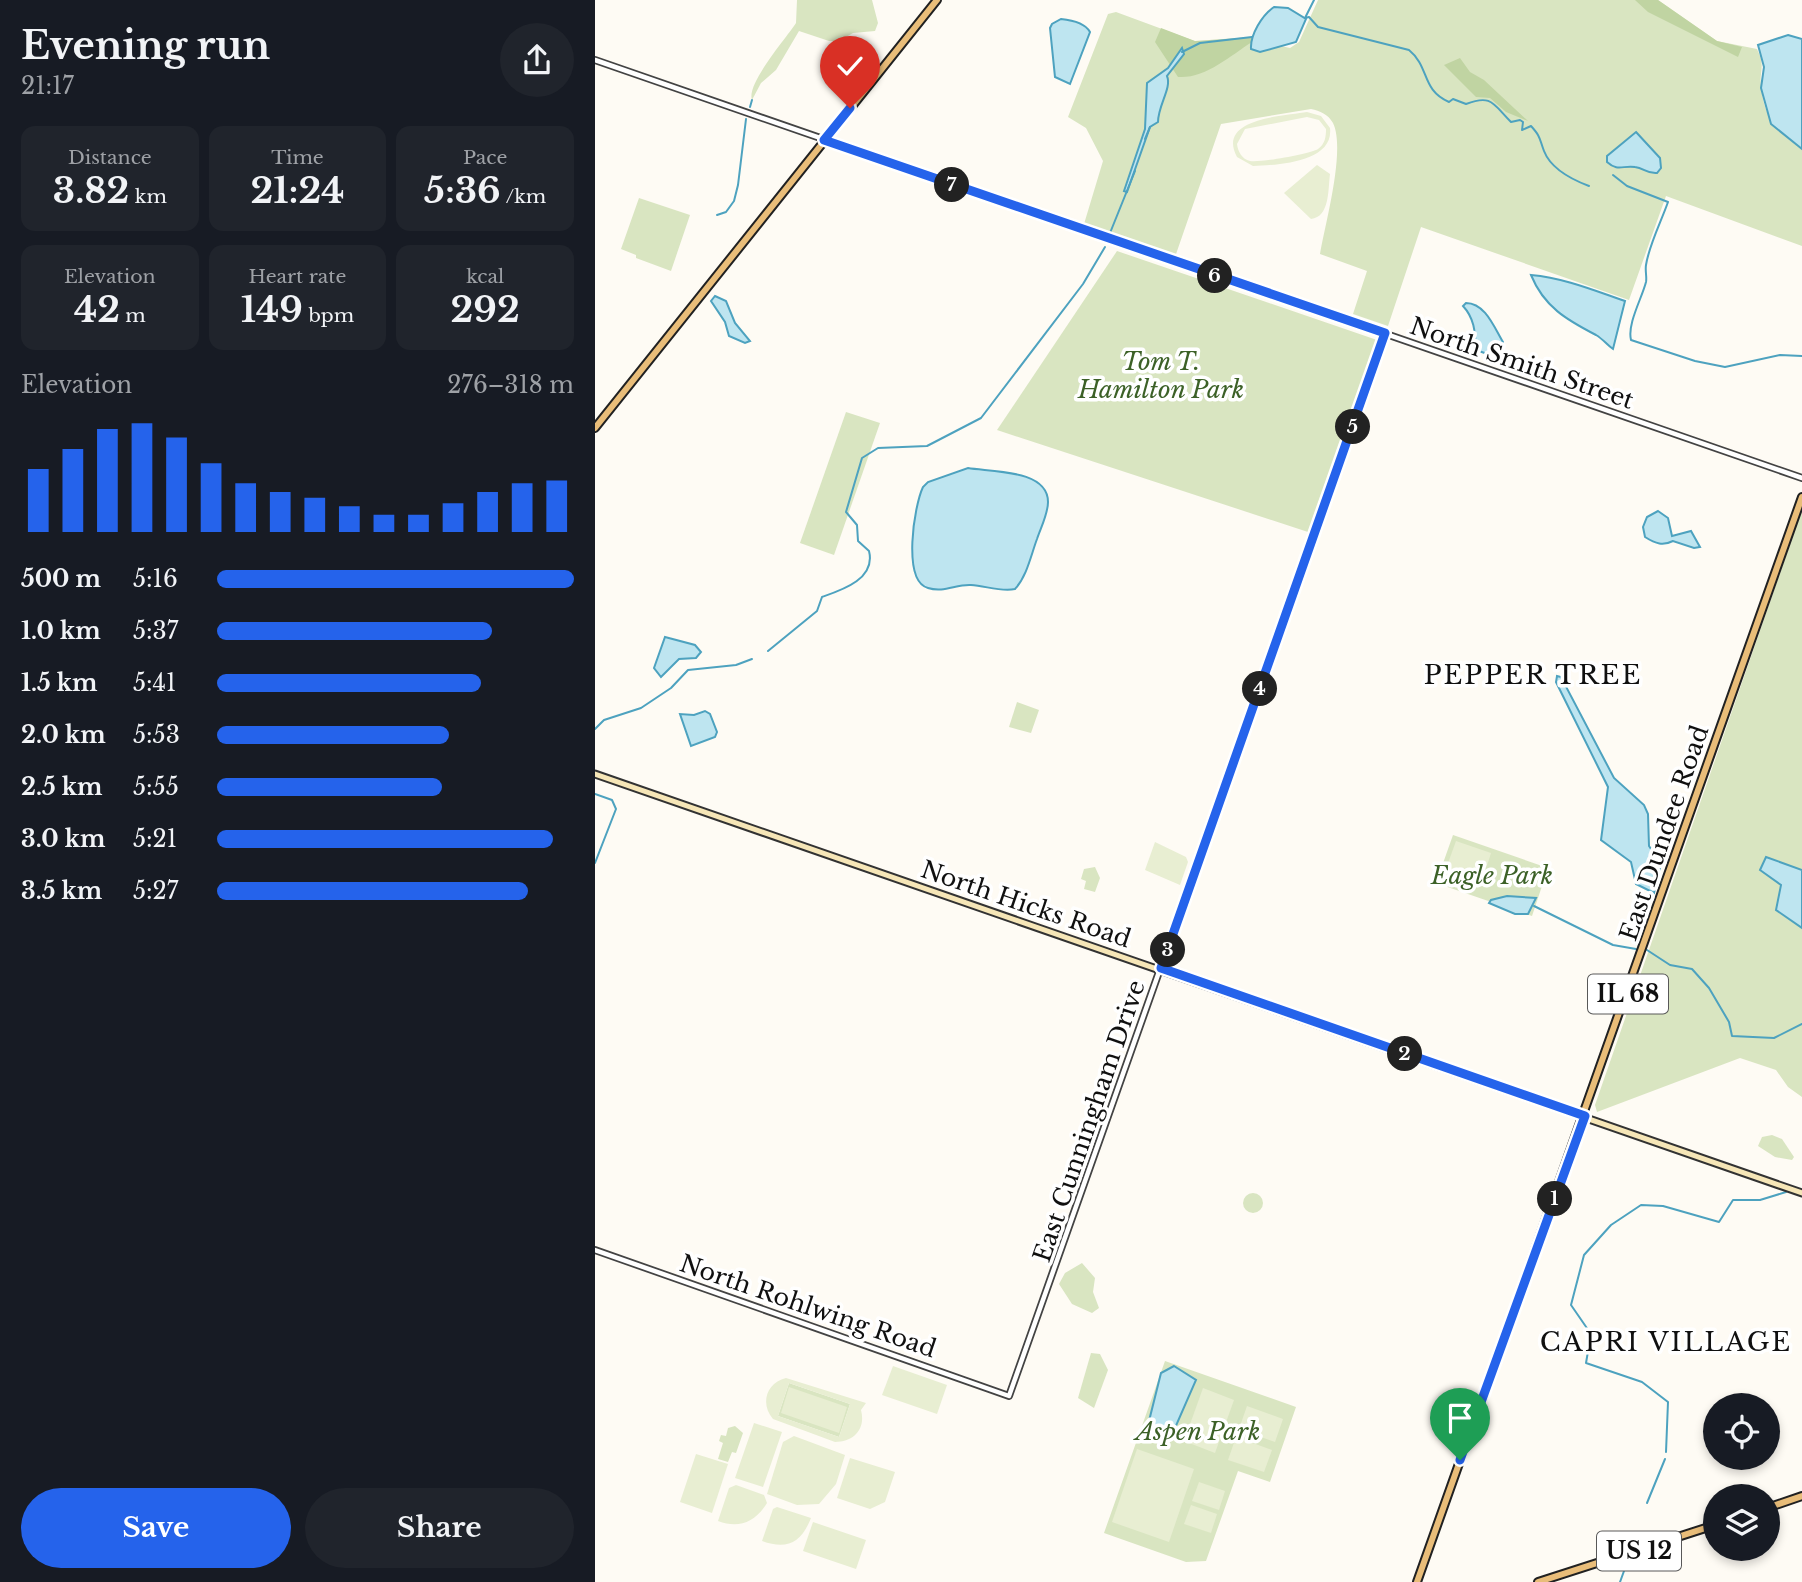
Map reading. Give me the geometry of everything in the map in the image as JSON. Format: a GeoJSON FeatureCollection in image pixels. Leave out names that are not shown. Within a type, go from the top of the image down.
{"type":"FeatureCollection","features":[{"type":"Feature","properties":{"kind":"main road"},"geometry":{"type":"LineString","coordinates":[[595,428],[937,0]]}},
{"type":"Feature","properties":{"kind":"main road","name":"East Dundee Road"},"geometry":{"type":"LineString","coordinates":[[1417,1582],[1585,1116],[1802,497]]}},
{"type":"Feature","properties":{"kind":"main road","name":"North Hicks Road"},"geometry":{"type":"LineString","coordinates":[[595,774],[1161,968],[1802,1193]]}},
{"type":"Feature","properties":{"kind":"main road"},"geometry":{"type":"LineString","coordinates":[[1780,1504],[1802,1496]]}},
{"type":"Feature","properties":{"kind":"main road","name":"US 12"},"geometry":{"type":"LineString","coordinates":[[1538,1582],[1703,1529]]}},
{"type":"Feature","properties":{"kind":"street","name":"North Smith Street"},"geometry":{"type":"LineString","coordinates":[[595,60],[1802,478]]}},
{"type":"Feature","properties":{"kind":"street","name":"East Cunningham Drive"},"geometry":{"type":"LineString","coordinates":[[1009,1396],[1385,333]]}},
{"type":"Feature","properties":{"kind":"street","name":"North Rohlwing Road"},"geometry":{"type":"LineString","coordinates":[[595,1250],[1009,1396]]}},
{"type":"Feature","properties":{"kind":"green space"},"geometry":{"type":"Polygon","coordinates":[[[797,0],[872,0],[878,23],[875,31],[853,33],[839,41],[829,41],[799,31],[776,70],[761,83],[752,100],[755,83],[761,72],[796,23],[797,0]]]}},
{"type":"Feature","properties":{"kind":"green space"},"geometry":{"type":"Polygon","coordinates":[[[1318,0],[1658,0],[1717,41],[1757,49],[1762,64],[1761,81],[1765,108],[1779,130],[1802,149],[1802,246],[1666,196],[1629,300],[1421,227],[1388,326],[1353,314],[1367,271],[1320,254],[1337,151],[1333,123],[1329,117],[1311,109],[1221,124],[1175,257],[1084,224],[1103,161],[1086,128],[1068,117],[1108,14],[1116,12],[1200,43],[1252,37],[1252,42],[1263,51],[1281,46],[1290,48],[1299,42],[1318,0]]]}},
{"type":"Feature","properties":{"kind":"green space"},"geometry":{"type":"Polygon","coordinates":[[[1635,0],[1658,0],[1717,41],[1742,47],[1738,57],[1648,12],[1635,0]]]}},
{"type":"Feature","properties":{"kind":"green space"},"geometry":{"type":"Polygon","coordinates":[[[1161,28],[1195,41],[1252,37],[1252,42],[1207,70],[1188,77],[1178,77],[1155,42],[1161,28]]]}},
{"type":"Feature","properties":{"kind":"green space"},"geometry":{"type":"Polygon","coordinates":[[[1460,58],[1470,72],[1484,80],[1528,121],[1506,112],[1490,98],[1476,97],[1444,65],[1460,58]]]}},
{"type":"Feature","properties":{"kind":"green space"},"geometry":{"type":"Polygon","coordinates":[[[1307,112],[1321,116],[1330,128],[1329,139],[1314,155],[1289,163],[1253,166],[1237,157],[1233,144],[1236,134],[1244,127],[1255,121],[1307,112]],[[1307,117],[1245,129],[1237,144],[1238,150],[1250,161],[1284,158],[1313,151],[1324,143],[1325,138],[1326,129],[1319,120],[1307,117]]]}},
{"type":"Feature","properties":{"kind":"green space"},"geometry":{"type":"Polygon","coordinates":[[[1317,165],[1330,174],[1328,194],[1322,213],[1311,219],[1284,193],[1317,165]]]}},
{"type":"Feature","properties":{"kind":"green space"},"geometry":{"type":"Polygon","coordinates":[[[639,198],[690,215],[671,271],[636,258],[636,255],[621,249],[639,198]]]}},
{"type":"Feature","properties":{"kind":"green space","name":"Tom T. Hamilton Park"},"geometry":{"type":"Polygon","coordinates":[[[1117,251],[1377,340],[1308,532],[997,430],[1117,251]]]}},
{"type":"Feature","properties":{"kind":"green space"},"geometry":{"type":"Polygon","coordinates":[[[846,412],[880,423],[834,555],[800,543],[846,412]]]}},
{"type":"Feature","properties":{"kind":"green space"},"geometry":{"type":"Polygon","coordinates":[[[1802,510],[1802,1097],[1788,1087],[1776,1070],[1740,1058],[1597,1112],[1595,1105],[1802,510]]]}},
{"type":"Feature","properties":{"kind":"green space"},"geometry":{"type":"Polygon","coordinates":[[[1017,702],[1039,710],[1031,733],[1009,727],[1017,702]]]}},
{"type":"Feature","properties":{"kind":"green space","name":"Eagle Park"},"geometry":{"type":"Polygon","coordinates":[[[1453,835],[1548,868],[1532,916],[1436,883],[1453,835]]]}},
{"type":"Feature","properties":{"kind":"green space"},"geometry":{"type":"Polygon","coordinates":[[[1456,841],[1491,853],[1484,871],[1475,880],[1462,881],[1443,877],[1456,841]]]}},
{"type":"Feature","properties":{"kind":"green space"},"geometry":{"type":"Polygon","coordinates":[[[1155,842],[1186,857],[1188,862],[1180,885],[1145,870],[1155,842]]]}},
{"type":"Feature","properties":{"kind":"green space"},"geometry":{"type":"Polygon","coordinates":[[[1095,867],[1100,878],[1095,892],[1084,889],[1086,881],[1081,879],[1084,869],[1095,867]]]}},
{"type":"Feature","properties":{"kind":"green space"},"geometry":{"type":"Polygon","coordinates":[[[1772,1135],[1782,1139],[1794,1157],[1792,1160],[1775,1157],[1758,1146],[1762,1137],[1772,1135]]]}},
{"type":"Feature","properties":{"kind":"green space"},"geometry":{"type":"Polygon","coordinates":[[[1249,1193],[1257,1193],[1263,1203],[1257,1213],[1249,1213],[1243,1207],[1243,1199],[1249,1193]]]}},
{"type":"Feature","properties":{"kind":"green space"},"geometry":{"type":"Polygon","coordinates":[[[1082,1263],[1095,1278],[1093,1292],[1099,1308],[1092,1313],[1072,1304],[1059,1284],[1065,1273],[1082,1263]]]}},
{"type":"Feature","properties":{"kind":"green space"},"geometry":{"type":"Polygon","coordinates":[[[1091,1353],[1100,1354],[1108,1370],[1094,1408],[1078,1398],[1091,1353]]]}},
{"type":"Feature","properties":{"kind":"green space","name":"Aspen Park"},"geometry":{"type":"Polygon","coordinates":[[[1165,1361],[1296,1407],[1270,1482],[1238,1471],[1206,1561],[1186,1562],[1104,1533],[1165,1361]]]}},
{"type":"Feature","properties":{"kind":"green space"},"geometry":{"type":"Polygon","coordinates":[[[893,1366],[947,1385],[937,1414],[882,1395],[893,1366]]]}},
{"type":"Feature","properties":{"kind":"green space"},"geometry":{"type":"Polygon","coordinates":[[[786,1378],[866,1403],[861,1410],[862,1423],[857,1433],[848,1440],[835,1442],[773,1419],[766,1401],[770,1389],[786,1378]],[[789,1383],[778,1416],[839,1437],[850,1404],[789,1383]]]}},
{"type":"Feature","properties":{"kind":"green space"},"geometry":{"type":"Polygon","coordinates":[[[789,1383],[850,1404],[839,1437],[778,1416],[789,1383]]]}},
{"type":"Feature","properties":{"kind":"green space"},"geometry":{"type":"Polygon","coordinates":[[[789,1387],[847,1407],[839,1433],[781,1413],[789,1387]]]}},
{"type":"Feature","properties":{"kind":"green space"},"geometry":{"type":"Polygon","coordinates":[[[1203,1388],[1234,1400],[1215,1453],[1184,1441],[1203,1388]]]}},
{"type":"Feature","properties":{"kind":"green space"},"geometry":{"type":"Polygon","coordinates":[[[1247,1406],[1283,1419],[1275,1442],[1239,1429],[1247,1406]]]}},
{"type":"Feature","properties":{"kind":"green space"},"geometry":{"type":"Polygon","coordinates":[[[754,1423],[782,1432],[763,1487],[735,1478],[754,1423]]]}},
{"type":"Feature","properties":{"kind":"green space"},"geometry":{"type":"Polygon","coordinates":[[[735,1426],[743,1433],[736,1453],[732,1452],[728,1462],[718,1459],[723,1443],[719,1441],[721,1435],[726,1436],[728,1428],[735,1426]]]}},
{"type":"Feature","properties":{"kind":"green space"},"geometry":{"type":"Polygon","coordinates":[[[794,1436],[845,1455],[836,1484],[819,1504],[797,1505],[767,1494],[783,1442],[794,1436]]]}},
{"type":"Feature","properties":{"kind":"green space"},"geometry":{"type":"Polygon","coordinates":[[[1236,1437],[1272,1450],[1264,1472],[1228,1460],[1236,1437]]]}},
{"type":"Feature","properties":{"kind":"green space"},"geometry":{"type":"Polygon","coordinates":[[[1137,1449],[1194,1469],[1169,1542],[1112,1522],[1137,1449]]]}},
{"type":"Feature","properties":{"kind":"green space"},"geometry":{"type":"Polygon","coordinates":[[[696,1454],[728,1464],[712,1513],[680,1502],[696,1454]]]}},
{"type":"Feature","properties":{"kind":"green space"},"geometry":{"type":"Polygon","coordinates":[[[850,1458],[895,1472],[885,1502],[870,1509],[837,1498],[850,1458]]]}},
{"type":"Feature","properties":{"kind":"green space"},"geometry":{"type":"Polygon","coordinates":[[[1199,1482],[1225,1491],[1219,1510],[1192,1501],[1199,1482]]]}},
{"type":"Feature","properties":{"kind":"green space"},"geometry":{"type":"Polygon","coordinates":[[[736,1485],[764,1495],[767,1503],[757,1515],[746,1522],[733,1524],[718,1521],[729,1488],[736,1485]]]}},
{"type":"Feature","properties":{"kind":"green space"},"geometry":{"type":"Polygon","coordinates":[[[1191,1505],[1217,1514],[1211,1533],[1184,1524],[1191,1505]]]}},
{"type":"Feature","properties":{"kind":"green space"},"geometry":{"type":"Polygon","coordinates":[[[777,1507],[811,1518],[798,1539],[779,1545],[762,1541],[773,1509],[777,1507]]]}},
{"type":"Feature","properties":{"kind":"green space"},"geometry":{"type":"Polygon","coordinates":[[[813,1522],[866,1540],[856,1569],[803,1551],[813,1522]]]}},
{"type":"Feature","properties":{"kind":"water"},"geometry":{"type":"Polygon","coordinates":[[[1274,7],[1288,8],[1306,19],[1296,42],[1260,52],[1251,49],[1252,38],[1258,26],[1274,7]]]}},
{"type":"Feature","properties":{"kind":"water"},"geometry":{"type":"Polygon","coordinates":[[[1061,19],[1081,24],[1090,32],[1070,84],[1055,77],[1050,28],[1061,19]]]}},
{"type":"Feature","properties":{"kind":"water"},"geometry":{"type":"Polygon","coordinates":[[[1788,35],[1802,39],[1802,149],[1771,124],[1761,88],[1764,67],[1758,45],[1788,35]]]}},
{"type":"Feature","properties":{"kind":"water"},"geometry":{"type":"Polygon","coordinates":[[[1182,48],[1184,54],[1167,76],[1168,86],[1158,122],[1150,127],[1127,192],[1124,191],[1145,129],[1147,83],[1168,68],[1182,48]]]}},
{"type":"Feature","properties":{"kind":"water"},"geometry":{"type":"Polygon","coordinates":[[[1636,132],[1660,158],[1661,168],[1657,173],[1635,167],[1618,167],[1607,162],[1607,156],[1636,132]]]}},
{"type":"Feature","properties":{"kind":"water"},"geometry":{"type":"Polygon","coordinates":[[[1531,275],[1567,282],[1625,301],[1613,349],[1557,311],[1543,296],[1531,275]]]}},
{"type":"Feature","properties":{"kind":"water"},"geometry":{"type":"Polygon","coordinates":[[[715,296],[726,301],[735,323],[750,341],[745,343],[729,336],[725,322],[711,301],[715,296]]]}},
{"type":"Feature","properties":{"kind":"water"},"geometry":{"type":"Polygon","coordinates":[[[1466,303],[1484,311],[1503,342],[1502,352],[1496,357],[1476,350],[1472,321],[1463,306],[1466,303]]]}},
{"type":"Feature","properties":{"kind":"water"},"geometry":{"type":"Polygon","coordinates":[[[968,468],[1016,474],[1039,483],[1045,491],[1048,502],[1046,516],[1026,572],[1015,589],[971,585],[945,589],[928,588],[920,582],[915,572],[912,542],[916,510],[923,487],[928,482],[968,468]]]}},
{"type":"Feature","properties":{"kind":"water"},"geometry":{"type":"Polygon","coordinates":[[[1658,511],[1668,518],[1672,536],[1691,531],[1700,547],[1694,548],[1673,541],[1659,543],[1645,537],[1643,527],[1647,517],[1658,511]]]}},
{"type":"Feature","properties":{"kind":"water"},"geometry":{"type":"Polygon","coordinates":[[[665,637],[695,645],[701,652],[696,658],[679,659],[661,677],[654,668],[665,637]]]}},
{"type":"Feature","properties":{"kind":"water"},"geometry":{"type":"Polygon","coordinates":[[[1557,676],[1561,677],[1614,778],[1644,805],[1648,814],[1649,846],[1661,864],[1654,893],[1636,884],[1631,862],[1601,840],[1608,787],[1556,682],[1557,676]]]}},
{"type":"Feature","properties":{"kind":"water"},"geometry":{"type":"Polygon","coordinates":[[[705,711],[710,714],[717,732],[715,737],[691,746],[680,714],[694,715],[705,711]]]}},
{"type":"Feature","properties":{"kind":"water"},"geometry":{"type":"Polygon","coordinates":[[[1766,857],[1802,870],[1802,928],[1776,910],[1781,885],[1760,870],[1766,857]]]}},
{"type":"Feature","properties":{"kind":"water"},"geometry":{"type":"Polygon","coordinates":[[[1507,896],[1536,898],[1528,914],[1515,914],[1489,903],[1507,896]]]}},
{"type":"Feature","properties":{"kind":"water"},"geometry":{"type":"Polygon","coordinates":[[[1174,1366],[1196,1380],[1168,1438],[1147,1429],[1161,1373],[1174,1366]]]}},
{"type":"Feature","properties":{"kind":"waterway"},"geometry":{"type":"LineString","coordinates":[[1314,0],[1305,18],[1309,17],[1318,27],[1409,50],[1440,97],[1449,102],[1453,99],[1466,104],[1481,100],[1492,102],[1511,122],[1523,122],[1522,130],[1531,126],[1552,163],[1570,177],[1589,186]]}},
{"type":"Feature","properties":{"kind":"waterway"},"geometry":{"type":"LineString","coordinates":[[1182,52],[1200,43],[1252,37]]}},
{"type":"Feature","properties":{"kind":"waterway"},"geometry":{"type":"LineString","coordinates":[[750,107],[752,100]]}},
{"type":"Feature","properties":{"kind":"waterway"},"geometry":{"type":"LineString","coordinates":[[717,215],[726,212],[734,201],[746,119]]}},
{"type":"Feature","properties":{"kind":"waterway"},"geometry":{"type":"LineString","coordinates":[[1145,139],[1150,127]]}},
{"type":"Feature","properties":{"kind":"waterway"},"geometry":{"type":"LineString","coordinates":[[1110,233],[1135,171]]}},
{"type":"Feature","properties":{"kind":"waterway"},"geometry":{"type":"LineString","coordinates":[[1613,175],[1627,186],[1668,202],[1652,242],[1646,267],[1646,282],[1633,319],[1631,340],[1695,361],[1725,367],[1780,355],[1802,356]]}},
{"type":"Feature","properties":{"kind":"waterway"},"geometry":{"type":"LineString","coordinates":[[768,651],[817,611],[822,597],[856,582],[867,569],[869,551],[858,541],[857,525],[846,512],[862,458],[878,448],[927,446],[981,418],[1083,284],[1105,247]]}},
{"type":"Feature","properties":{"kind":"waterway"},"geometry":{"type":"LineString","coordinates":[[595,729],[604,720],[641,708],[671,688],[688,670],[736,665],[752,659]]}},
{"type":"Feature","properties":{"kind":"waterway"},"geometry":{"type":"LineString","coordinates":[[595,794],[612,800],[616,809],[595,863]]}},
{"type":"Feature","properties":{"kind":"waterway"},"geometry":{"type":"LineString","coordinates":[[1534,906],[1613,945],[1636,949]]}},
{"type":"Feature","properties":{"kind":"waterway"},"geometry":{"type":"LineString","coordinates":[[1647,950],[1670,965],[1692,969],[1709,988],[1729,1022],[1732,1036],[1774,1038],[1802,1024]]}},
{"type":"Feature","properties":{"kind":"waterway"},"geometry":{"type":"LineString","coordinates":[[1666,1452],[1668,1402],[1642,1382],[1586,1363],[1591,1334],[1571,1305],[1584,1255],[1611,1225],[1641,1205],[1663,1206],[1719,1222],[1733,1200],[1760,1200],[1786,1192]]}},
{"type":"Feature","properties":{"kind":"waterway"},"geometry":{"type":"LineString","coordinates":[[1647,1503],[1665,1459]]}},
{"type":"Feature","properties":{"kind":"waterway"},"geometry":{"type":"LineString","coordinates":[[1620,1582],[1628,1560]]}},
{"type":"Feature","properties":{"kind":"district","name":"PEPPER TREE"},"geometry":{"type":"Point","coordinates":[1533,675]}},
{"type":"Feature","properties":{"kind":"district","name":"CAPRI VILLAGE"},"geometry":{"type":"Point","coordinates":[1666,1342]}},
{"type":"Feature","properties":{"kind":"route"},"geometry":{"type":"LineString","coordinates":[[850,108],[824,140],[1385,333],[1161,968],[1585,1116],[1460,1460]]}}]}
